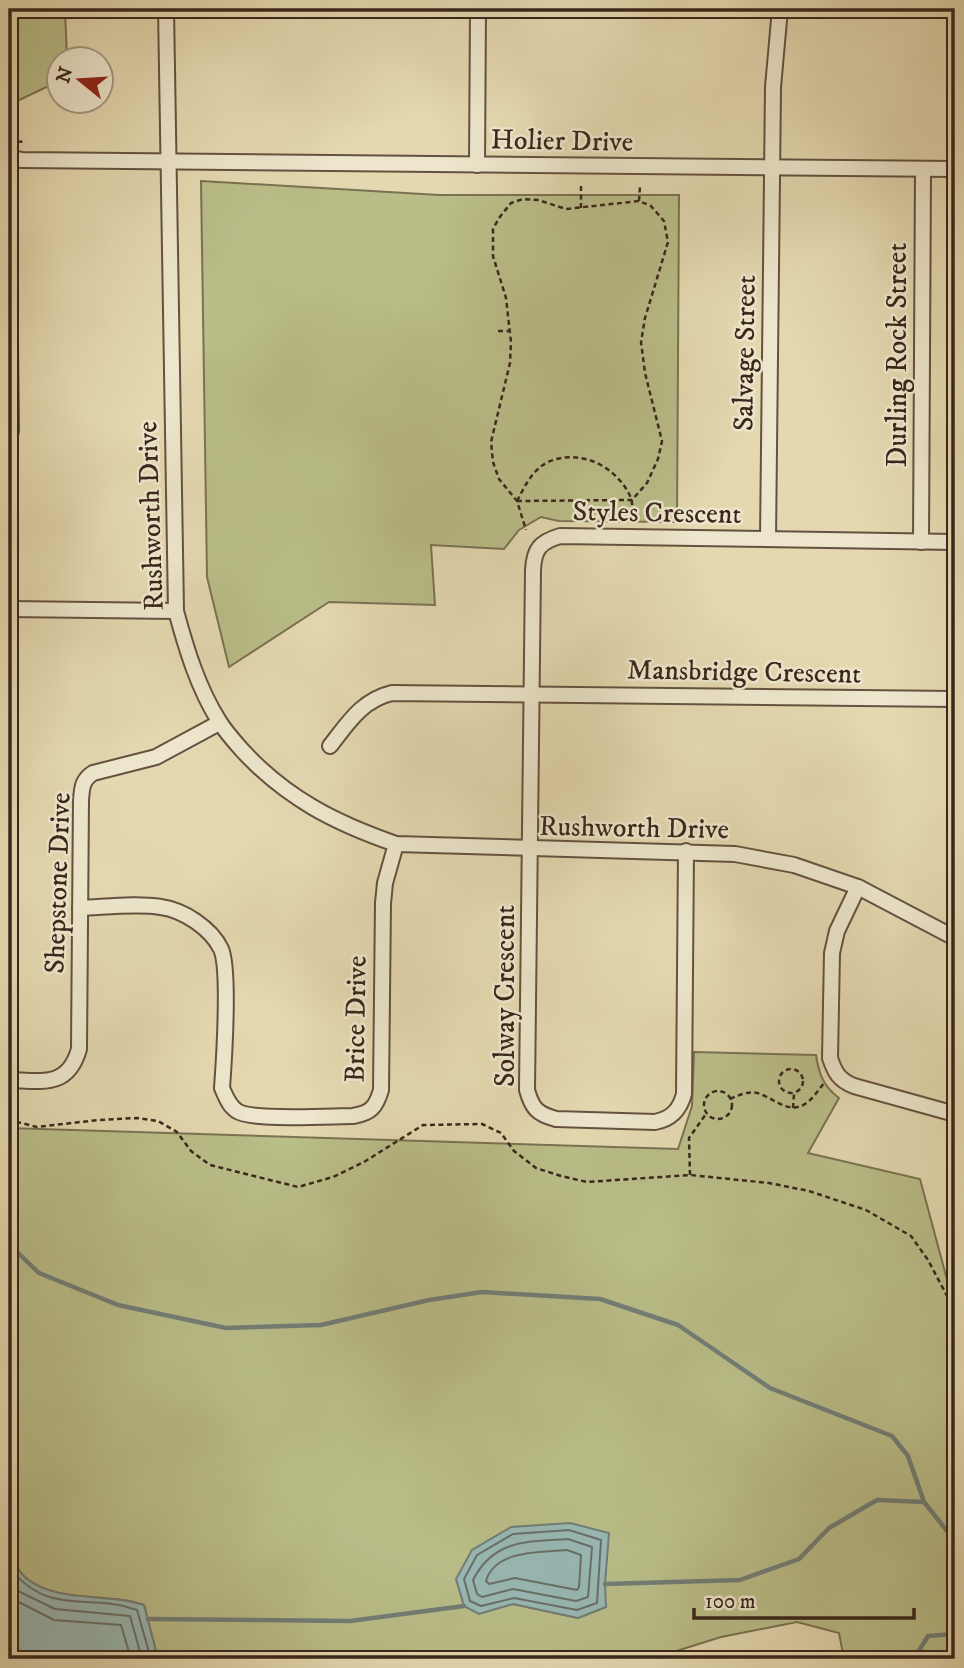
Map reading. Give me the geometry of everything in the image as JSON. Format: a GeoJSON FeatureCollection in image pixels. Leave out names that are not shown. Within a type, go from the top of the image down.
{"type":"FeatureCollection","features":[{"type":"Feature","properties":{"kind":"street","name":"Rushworth Drive"},"geometry":{"type":"LineString","coordinates":[[166,9],[176,611],[188,653],[219,723],[252,761],[298,799],[350,827],[396,845],[734,853],[816,872],[858,887],[955,938]]}},
{"type":"Feature","properties":{"kind":"street"},"geometry":{"type":"LineString","coordinates":[[477,165],[478,9]]}},
{"type":"Feature","properties":{"kind":"street","name":"Salvage Street"},"geometry":{"type":"LineString","coordinates":[[768,539],[773,87],[780,9]]}},
{"type":"Feature","properties":{"kind":"street"},"geometry":{"type":"LineString","coordinates":[[812,9],[911,9]]}},
{"type":"Feature","properties":{"kind":"street","name":"Holier Drive"},"geometry":{"type":"LineString","coordinates":[[9,158],[955,169]]}},
{"type":"Feature","properties":{"kind":"street","name":"Durling Rock Street"},"geometry":{"type":"LineString","coordinates":[[920,542],[923,169]]}},
{"type":"Feature","properties":{"kind":"street"},"geometry":{"type":"LineString","coordinates":[[9,259],[9,437]]}},
{"type":"Feature","properties":{"kind":"street","name":"Styles Crescent"},"geometry":{"type":"LineString","coordinates":[[530,849],[533,555],[538,546],[560,536],[955,542]]}},
{"type":"Feature","properties":{"kind":"street"},"geometry":{"type":"LineString","coordinates":[[9,609],[176,611]]}},
{"type":"Feature","properties":{"kind":"street","name":"Mansbridge Crescent"},"geometry":{"type":"LineString","coordinates":[[330,746],[357,711],[377,696],[392,693],[955,699]]}},
{"type":"Feature","properties":{"kind":"street","name":"Shepstone Drive"},"geometry":{"type":"LineString","coordinates":[[9,1080],[58,1079],[67,1073],[75,1062],[79,1049],[81,800],[82,786],[86,778],[93,773],[156,757],[219,723]]}},
{"type":"Feature","properties":{"kind":"street","name":"Brice Drive"},"geometry":{"type":"LineString","coordinates":[[80,908],[161,907],[192,919],[216,940],[225,961],[222,1088],[227,1102],[238,1112],[254,1115],[366,1114],[376,1106],[381,1090],[383,903],[385,883],[396,845]]}},
{"type":"Feature","properties":{"kind":"street","name":"Solway Crescent"},"geometry":{"type":"LineString","coordinates":[[530,849],[527,1090],[531,1105],[540,1115],[556,1119],[655,1122],[673,1115],[681,1105],[684,1094],[686,851]]}},
{"type":"Feature","properties":{"kind":"street"},"geometry":{"type":"LineString","coordinates":[[858,887],[836,932],[832,953],[830,1058],[834,1071],[841,1081],[854,1086],[955,1114]]}},
{"type":"Feature","properties":{"kind":"path"},"geometry":{"type":"LineString","coordinates":[[9,141],[26,142]]}},
{"type":"Feature","properties":{"kind":"path"},"geometry":{"type":"LineString","coordinates":[[581,208],[582,185]]}},
{"type":"Feature","properties":{"kind":"path"},"geometry":{"type":"LineString","coordinates":[[639,201],[640,186]]}},
{"type":"Feature","properties":{"kind":"path"},"geometry":{"type":"LineString","coordinates":[[517,500],[632,500],[647,483],[658,459],[662,441],[645,373],[641,342],[645,318],[668,242],[664,221],[651,206],[639,201],[566,209],[538,200],[523,199],[511,203],[493,229],[493,256],[506,298],[511,331],[510,363],[491,442],[493,462],[499,480],[517,500],[526,530]]}},
{"type":"Feature","properties":{"kind":"path"},"geometry":{"type":"LineString","coordinates":[[498,331],[511,331]]}},
{"type":"Feature","properties":{"kind":"path"},"geometry":{"type":"LineString","coordinates":[[517,500],[532,474],[547,463],[568,457],[590,459],[608,468],[621,482],[632,500],[632,520]]}},
{"type":"Feature","properties":{"kind":"path"},"geometry":{"type":"LineString","coordinates":[[793,1108],[794,1094],[801,1088],[804,1080],[801,1072],[787,1070],[781,1074],[781,1090],[794,1094]]}},
{"type":"Feature","properties":{"kind":"path"},"geometry":{"type":"LineString","coordinates":[[730,1098],[756,1093],[793,1108],[805,1104],[825,1082]]}},
{"type":"Feature","properties":{"kind":"path"},"geometry":{"type":"LineString","coordinates":[[690,1175],[689,1138],[706,1114],[704,1102],[708,1095],[720,1091],[730,1098],[731,1108],[727,1116],[719,1119],[706,1114]]}},
{"type":"Feature","properties":{"kind":"path"},"geometry":{"type":"LineString","coordinates":[[9,1117],[37,1127],[98,1119],[137,1118],[158,1121],[177,1132],[191,1151],[210,1165],[298,1187],[332,1177],[364,1162],[423,1125],[482,1124],[501,1133],[514,1151],[536,1168],[587,1182],[690,1175],[769,1183],[808,1191],[866,1210],[911,1236],[955,1305]]}},
{"type":"Feature","properties":{"kind":"green space"},"geometry":{"type":"Polygon","coordinates":[[[9,9],[65,9],[66,46],[46,46],[46,87],[9,105],[9,9]]]}},
{"type":"Feature","properties":{"kind":"green space"},"geometry":{"type":"Polygon","coordinates":[[[201,181],[439,195],[679,195],[677,522],[559,521],[541,517],[519,530],[504,549],[431,545],[435,605],[329,602],[229,667],[207,577],[201,181]]]}},
{"type":"Feature","properties":{"kind":"green space"},"geometry":{"type":"Polygon","coordinates":[[[694,1052],[816,1055],[823,1079],[839,1098],[808,1153],[920,1179],[955,1301],[955,1659],[844,1659],[839,1633],[797,1622],[721,1637],[651,1659],[158,1659],[144,1605],[130,1601],[68,1595],[39,1586],[21,1573],[9,1556],[9,1355],[12,1348],[9,1344],[9,1128],[678,1149],[692,1106],[694,1052]],[[605,1584],[513,1604],[578,1618],[605,1607],[605,1584]]]}},
{"type":"Feature","properties":{"kind":"water"},"geometry":{"type":"Polygon","coordinates":[[[570,1523],[609,1533],[606,1607],[578,1618],[513,1604],[479,1614],[464,1606],[456,1579],[472,1550],[511,1527],[570,1523]]]}},
{"type":"Feature","properties":{"kind":"water"},"geometry":{"type":"Polygon","coordinates":[[[9,1556],[26,1578],[39,1586],[68,1595],[130,1601],[144,1605],[158,1659],[9,1659],[9,1556]]]}},
{"type":"Feature","properties":{"kind":"waterway"},"geometry":{"type":"LineString","coordinates":[[9,1248],[14,1249],[39,1273],[118,1305],[226,1328],[321,1325],[429,1300],[482,1292],[600,1299],[678,1325],[770,1388],[892,1436],[908,1456],[924,1502],[955,1541]]}},
{"type":"Feature","properties":{"kind":"waterway"},"geometry":{"type":"LineString","coordinates":[[605,1584],[740,1580],[799,1559],[829,1528],[877,1500],[924,1502]]}},
{"type":"Feature","properties":{"kind":"waterway"},"geometry":{"type":"LineString","coordinates":[[148,1619],[350,1621],[464,1606]]}},
{"type":"Feature","properties":{"kind":"waterway"},"geometry":{"type":"LineString","coordinates":[[914,1659],[928,1636],[955,1634]]}}]}
